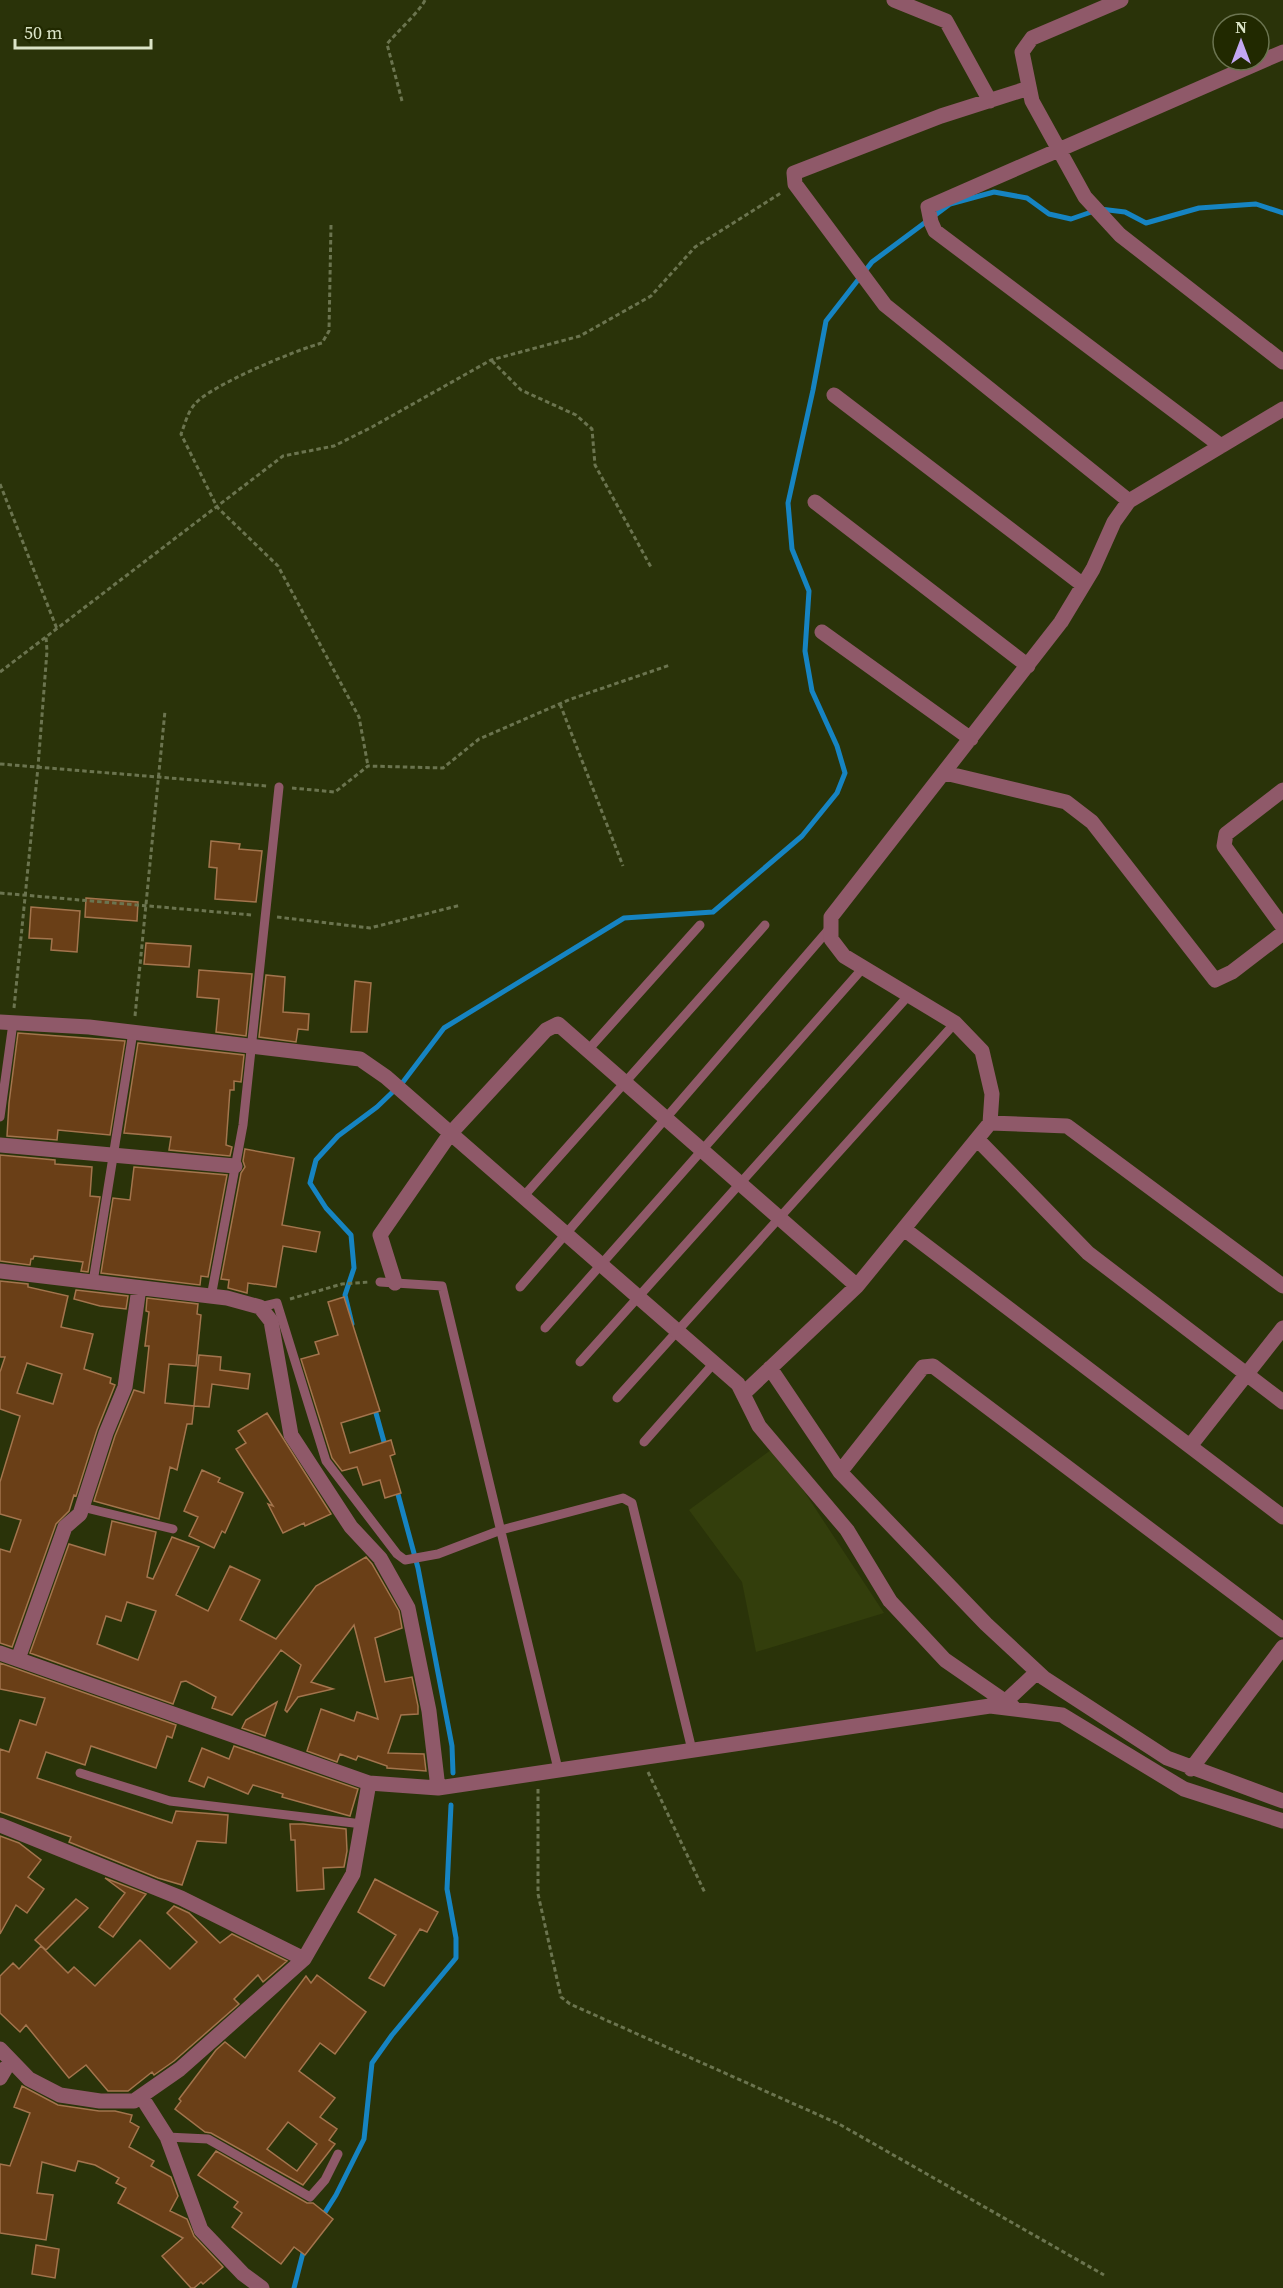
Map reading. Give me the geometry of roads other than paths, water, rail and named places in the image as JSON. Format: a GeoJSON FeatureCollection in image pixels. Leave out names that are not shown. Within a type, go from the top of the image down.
{"type":"FeatureCollection","features":[{"type":"Feature","properties":{"kind":"street"},"geometry":{"type":"LineString","coordinates":[[894,0],[946,21],[990,101]]}},
{"type":"Feature","properties":{"kind":"street"},"geometry":{"type":"LineString","coordinates":[[1121,0],[1032,38],[1022,52],[1032,101],[1085,197],[1120,235],[1283,362]]}},
{"type":"Feature","properties":{"kind":"street"},"geometry":{"type":"LineString","coordinates":[[1221,446],[935,231],[928,207],[1060,152],[1283,52]]}},
{"type":"Feature","properties":{"kind":"street"},"geometry":{"type":"LineString","coordinates":[[1029,88],[941,116],[794,173],[795,184],[885,305],[1129,501]]}},
{"type":"Feature","properties":{"kind":"street"},"geometry":{"type":"LineString","coordinates":[[834,395],[1083,585]]}},
{"type":"Feature","properties":{"kind":"street"},"geometry":{"type":"LineString","coordinates":[[743,1394],[856,1286],[990,1123],[992,1094],[982,1052],[955,1023],[844,956],[831,939],[831,917],[1061,622],[1083,585],[1114,522],[1129,501],[1283,409]]}},
{"type":"Feature","properties":{"kind":"street"},"geometry":{"type":"LineString","coordinates":[[815,502],[1028,666]]}},
{"type":"Feature","properties":{"kind":"street"},"geometry":{"type":"LineString","coordinates":[[822,632],[970,739]]}},
{"type":"Feature","properties":{"kind":"street"},"geometry":{"type":"LineString","coordinates":[[945,772],[1066,802],[1092,822],[1215,980],[1232,972],[1283,933]]}},
{"type":"Feature","properties":{"kind":"street"},"geometry":{"type":"LineString","coordinates":[[1283,790],[1226,834],[1224,846],[1283,927]]}},
{"type":"Feature","properties":{"kind":"street"},"geometry":{"type":"LineString","coordinates":[[6,1023],[89,1027],[360,1059],[386,1077],[738,1384],[759,1426],[847,1530],[890,1601],[945,1660],[1010,1706]]}},
{"type":"Feature","properties":{"kind":"street"},"geometry":{"type":"LineString","coordinates":[[388,1282],[381,1235],[450,1134],[546,1030],[558,1024],[856,1286]]}},
{"type":"Feature","properties":{"kind":"street"},"geometry":{"type":"LineString","coordinates":[[990,1123],[1067,1126],[1283,1286]]}},
{"type":"Feature","properties":{"kind":"street"},"geometry":{"type":"LineString","coordinates":[[978,1139],[1088,1253],[1283,1402]]}},
{"type":"Feature","properties":{"kind":"street"},"geometry":{"type":"LineString","coordinates":[[0,1144],[236,1166]]}},
{"type":"Feature","properties":{"kind":"street"},"geometry":{"type":"LineString","coordinates":[[904,1229],[1283,1517]]}},
{"type":"Feature","properties":{"kind":"street"},"geometry":{"type":"LineString","coordinates":[[0,1271],[227,1298],[260,1307],[271,1321],[291,1435],[351,1527],[380,1558],[408,1608],[429,1711],[438,1788]]}},
{"type":"Feature","properties":{"kind":"street"},"geometry":{"type":"LineString","coordinates":[[18,1659],[65,1527],[80,1514],[106,1433],[125,1387],[139,1288]]}},
{"type":"Feature","properties":{"kind":"street"},"geometry":{"type":"LineString","coordinates":[[1190,1446],[1283,1328]]}},
{"type":"Feature","properties":{"kind":"street"},"geometry":{"type":"LineString","coordinates":[[840,1472],[923,1367],[933,1366],[1283,1630]]}},
{"type":"Feature","properties":{"kind":"street"},"geometry":{"type":"LineString","coordinates":[[770,1368],[840,1472],[986,1624],[1037,1672],[1167,1758],[1191,1769],[1283,1801]]}},
{"type":"Feature","properties":{"kind":"street"},"geometry":{"type":"LineString","coordinates":[[1191,1769],[1283,1647]]}},
{"type":"Feature","properties":{"kind":"street"},"geometry":{"type":"LineString","coordinates":[[0,1653],[369,1783],[438,1788],[990,1706],[1010,1706],[1062,1715],[1184,1789],[1283,1821]]}},
{"type":"Feature","properties":{"kind":"street"},"geometry":{"type":"LineString","coordinates":[[1010,1706],[1037,1672]]}},
{"type":"Feature","properties":{"kind":"street"},"geometry":{"type":"LineString","coordinates":[[0,2049],[29,2079],[60,2095],[100,2101],[134,2101],[180,2069],[304,1959],[353,1874],[369,1783]]}},
{"type":"Feature","properties":{"kind":"street"},"geometry":{"type":"LineString","coordinates":[[0,1825],[182,1898],[304,1959]]}},
{"type":"Feature","properties":{"kind":"street"},"geometry":{"type":"LineString","coordinates":[[0,2078],[10,2061]]}},
{"type":"Feature","properties":{"kind":"street"},"geometry":{"type":"LineString","coordinates":[[141,2097],[166,2137],[201,2230],[243,2274],[262,2288]]}},
{"type":"Feature","properties":{"kind":"lane"},"geometry":{"type":"LineString","coordinates":[[211,1297],[243,1125],[279,787]]}},
{"type":"Feature","properties":{"kind":"lane"},"geometry":{"type":"LineString","coordinates":[[588,1050],[700,925]]}},
{"type":"Feature","properties":{"kind":"lane"},"geometry":{"type":"LineString","coordinates":[[523,1197],[765,925]]}},
{"type":"Feature","properties":{"kind":"lane"},"geometry":{"type":"LineString","coordinates":[[520,1287],[831,927]]}},
{"type":"Feature","properties":{"kind":"lane"},"geometry":{"type":"LineString","coordinates":[[545,1328],[863,968]]}},
{"type":"Feature","properties":{"kind":"lane"},"geometry":{"type":"LineString","coordinates":[[580,1362],[909,995]]}},
{"type":"Feature","properties":{"kind":"lane"},"geometry":{"type":"LineString","coordinates":[[0,1118],[6,1023]]}},
{"type":"Feature","properties":{"kind":"lane"},"geometry":{"type":"LineString","coordinates":[[617,1398],[955,1023]]}},
{"type":"Feature","properties":{"kind":"lane"},"geometry":{"type":"LineString","coordinates":[[93,1282],[133,1032]]}},
{"type":"Feature","properties":{"kind":"lane"},"geometry":{"type":"LineString","coordinates":[[388,1282],[442,1286],[558,1769]]}},
{"type":"Feature","properties":{"kind":"lane"},"geometry":{"type":"LineString","coordinates":[[260,1307],[277,1303],[326,1461],[397,1554],[405,1560],[438,1554],[501,1530],[623,1497],[632,1503],[692,1750]]}},
{"type":"Feature","properties":{"kind":"lane"},"geometry":{"type":"LineString","coordinates":[[644,1442],[714,1363]]}},
{"type":"Feature","properties":{"kind":"lane"},"geometry":{"type":"LineString","coordinates":[[82,1507],[173,1529]]}},
{"type":"Feature","properties":{"kind":"lane"},"geometry":{"type":"LineString","coordinates":[[80,1773],[170,1801],[362,1824]]}},
{"type":"Feature","properties":{"kind":"lane"},"geometry":{"type":"LineString","coordinates":[[166,2137],[208,2139],[310,2196],[325,2180],[338,2154]]}},
{"type":"Feature","properties":{"kind":"waterway"},"geometry":{"type":"LineString","coordinates":[[352,1324],[345,1295],[354,1268],[351,1235],[326,1208],[310,1183],[316,1160],[338,1136],[377,1107],[403,1082],[444,1028],[624,918],[713,912],[802,836],[837,793],[845,773],[837,746],[812,691],[805,651],[809,591],[792,549],[788,503],[826,321],[872,262],[950,204],[994,192],[1027,198],[1049,214],[1071,219],[1100,209],[1125,212],[1146,223],[1199,208],[1256,204],[1283,213]]}},
{"type":"Feature","properties":{"kind":"waterway"},"geometry":{"type":"LineString","coordinates":[[374,1406],[386,1449]]}},
{"type":"Feature","properties":{"kind":"waterway"},"geometry":{"type":"LineString","coordinates":[[396,1487],[418,1568],[452,1746],[453,1773]]}},
{"type":"Feature","properties":{"kind":"waterway"},"geometry":{"type":"LineString","coordinates":[[322,2217],[336,2195],[364,2139],[372,2063],[392,2035],[456,1958],[456,1938],[447,1889],[451,1805]]}},
{"type":"Feature","properties":{"kind":"waterway"},"geometry":{"type":"LineString","coordinates":[[294,2288],[304,2249]]}}]}
